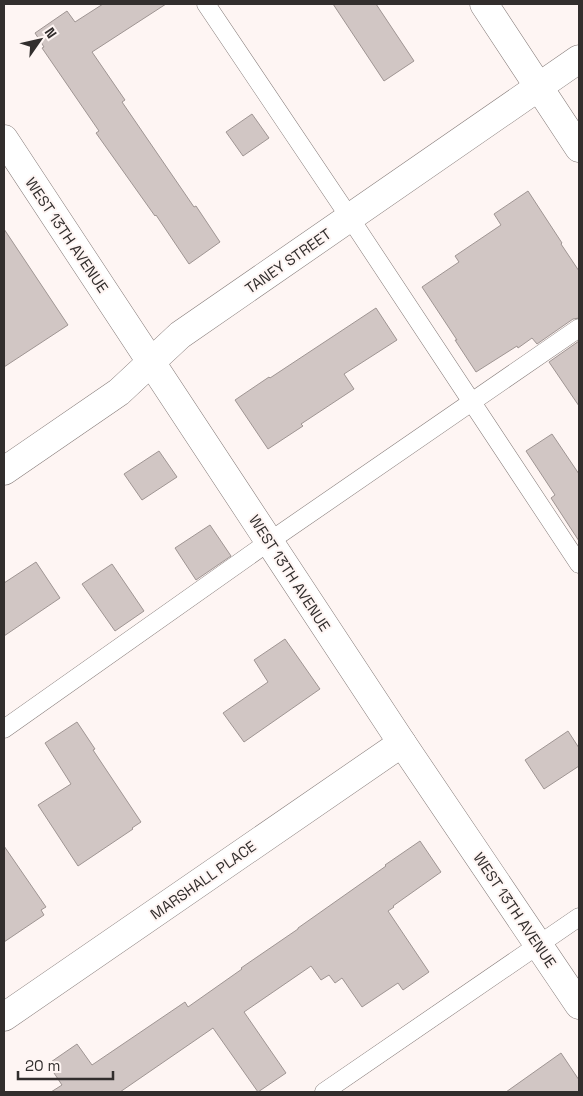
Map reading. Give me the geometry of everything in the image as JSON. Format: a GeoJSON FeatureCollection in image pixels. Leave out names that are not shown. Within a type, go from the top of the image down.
{"type":"FeatureCollection","features":[{"type":"Feature","properties":{"kind":"street"},"geometry":{"type":"LineString","coordinates":[[484,4],[579,148]]}},
{"type":"Feature","properties":{"kind":"street","name":"TANEY STREET"},"geometry":{"type":"LineString","coordinates":[[4,471],[119,392],[180,335],[579,59]]}},
{"type":"Feature","properties":{"kind":"street","name":"WEST 13TH AVENUE"},"geometry":{"type":"LineString","coordinates":[[8,153],[151,362],[402,743],[579,1005]]}},
{"type":"Feature","properties":{"kind":"street","name":"MARSHALL PLACE"},"geometry":{"type":"LineString","coordinates":[[4,1017],[402,743]]}},
{"type":"Feature","properties":{"kind":"lane"},"geometry":{"type":"LineString","coordinates":[[206,4],[579,564]]}},
{"type":"Feature","properties":{"kind":"lane"},"geometry":{"type":"LineString","coordinates":[[4,728],[579,328]]}},
{"type":"Feature","properties":{"kind":"lane"},"geometry":{"type":"LineString","coordinates":[[324,1092],[579,917]]}},
{"type":"Feature","properties":{"kind":"building"},"geometry":{"type":"Polygon","coordinates":[[[103,4],[166,4],[92,52],[125,100],[122,102],[220,242],[189,264],[96,133],[99,131],[42,48],[44,47],[35,33],[67,11],[75,22],[103,4]]]}},
{"type":"Feature","properties":{"kind":"building"},"geometry":{"type":"Polygon","coordinates":[[[333,4],[376,4],[414,61],[384,81],[333,4]]]}},
{"type":"Feature","properties":{"kind":"building"},"geometry":{"type":"Polygon","coordinates":[[[252,114],[269,138],[243,156],[226,132],[252,114]]]}},
{"type":"Feature","properties":{"kind":"building"},"geometry":{"type":"Polygon","coordinates":[[[528,191],[579,271],[579,318],[573,319],[537,344],[532,338],[476,372],[422,287],[459,262],[455,256],[501,225],[494,214],[528,191]]]}},
{"type":"Feature","properties":{"kind":"building"},"geometry":{"type":"Polygon","coordinates":[[[4,229],[68,325],[4,367],[4,229]]]}},
{"type":"Feature","properties":{"kind":"building"},"geometry":{"type":"Polygon","coordinates":[[[376,308],[397,340],[344,374],[354,389],[301,424],[303,426],[268,449],[235,400],[376,308]]]}},
{"type":"Feature","properties":{"kind":"building"},"geometry":{"type":"Polygon","coordinates":[[[579,341],[579,406],[549,362],[579,341]]]}},
{"type":"Feature","properties":{"kind":"building"},"geometry":{"type":"Polygon","coordinates":[[[552,434],[579,474],[579,541],[551,498],[555,495],[526,451],[552,434]]]}},
{"type":"Feature","properties":{"kind":"building"},"geometry":{"type":"Polygon","coordinates":[[[159,451],[177,477],[142,500],[124,474],[159,451]]]}},
{"type":"Feature","properties":{"kind":"building"},"geometry":{"type":"Polygon","coordinates":[[[210,525],[231,556],[196,580],[175,548],[210,525]]]}},
{"type":"Feature","properties":{"kind":"building"},"geometry":{"type":"Polygon","coordinates":[[[36,562],[60,598],[4,636],[4,583],[36,562]]]}},
{"type":"Feature","properties":{"kind":"building"},"geometry":{"type":"Polygon","coordinates":[[[112,564],[144,611],[115,631],[82,584],[112,564]]]}},
{"type":"Feature","properties":{"kind":"building"},"geometry":{"type":"Polygon","coordinates":[[[285,639],[320,689],[244,742],[223,713],[268,682],[254,660],[285,639]]]}},
{"type":"Feature","properties":{"kind":"building"},"geometry":{"type":"Polygon","coordinates":[[[77,722],[95,749],[93,750],[141,822],[78,866],[38,805],[71,784],[45,743],[77,722]]]}},
{"type":"Feature","properties":{"kind":"building"},"geometry":{"type":"Polygon","coordinates":[[[568,731],[579,748],[579,766],[544,789],[525,760],[568,731]]]}},
{"type":"Feature","properties":{"kind":"building"},"geometry":{"type":"Polygon","coordinates":[[[420,841],[441,872],[388,911],[429,972],[403,990],[398,983],[362,1007],[342,978],[335,983],[329,975],[321,980],[311,966],[244,1012],[286,1073],[258,1092],[213,1028],[120,1092],[51,1092],[62,1085],[48,1064],[77,1044],[92,1065],[185,1002],[188,1007],[420,841]]]}},
{"type":"Feature","properties":{"kind":"building"},"geometry":{"type":"Polygon","coordinates":[[[4,846],[46,907],[41,910],[44,915],[4,942],[4,846]]]}},
{"type":"Feature","properties":{"kind":"building"},"geometry":{"type":"Polygon","coordinates":[[[561,1053],[579,1080],[579,1092],[506,1092],[561,1053]]]}}]}
